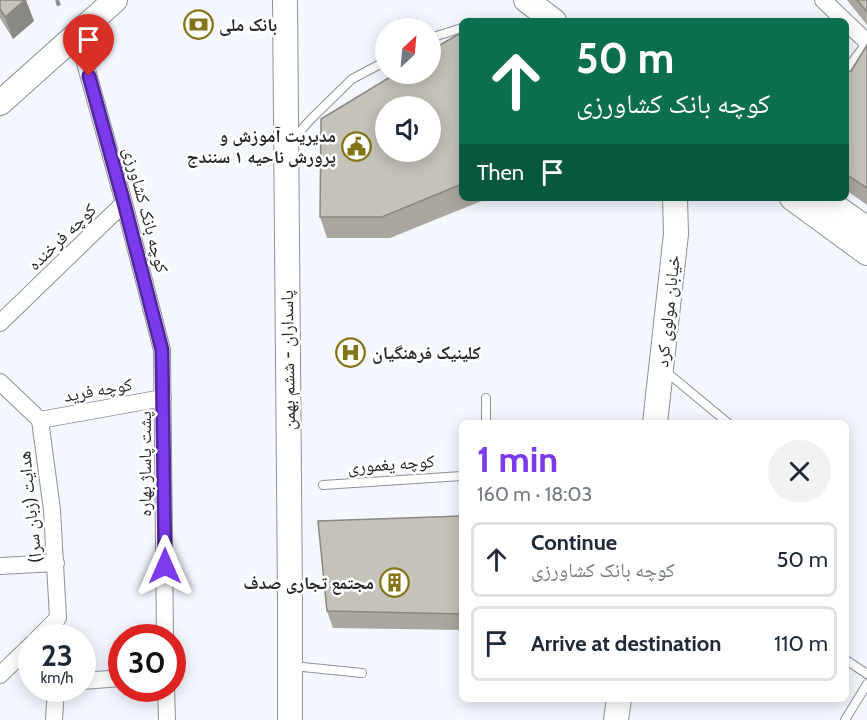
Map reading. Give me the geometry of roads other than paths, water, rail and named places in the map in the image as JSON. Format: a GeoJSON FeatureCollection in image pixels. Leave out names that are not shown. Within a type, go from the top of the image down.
{"type":"FeatureCollection","features":[{"type":"Feature","properties":{"kind":"main road"},"geometry":{"type":"LineString","coordinates":[[0,83],[96,0]]}},
{"type":"Feature","properties":{"kind":"main road"},"geometry":{"type":"LineString","coordinates":[[0,103],[115,0]]}},
{"type":"Feature","properties":{"kind":"main road","name":"پاسداران - ششم بهمن"},"geometry":{"type":"LineString","coordinates":[[285,0],[290,720]]}},
{"type":"Feature","properties":{"kind":"main road"},"geometry":{"type":"LineString","coordinates":[[526,0],[550,18]]}},
{"type":"Feature","properties":{"kind":"main road","name":"خیابان مولوی کرد"},"geometry":{"type":"LineString","coordinates":[[655,420],[676,234],[675,201]]}},
{"type":"Feature","properties":{"kind":"main road"},"geometry":{"type":"LineString","coordinates":[[796,201],[867,253]]}},
{"type":"Feature","properties":{"kind":"main road"},"geometry":{"type":"LineString","coordinates":[[827,201],[867,230]]}},
{"type":"Feature","properties":{"kind":"main road"},"geometry":{"type":"LineString","coordinates":[[616,720],[619,702]]}},
{"type":"Feature","properties":{"kind":"street"},"geometry":{"type":"LineString","coordinates":[[822,0],[841,18]]}},
{"type":"Feature","properties":{"kind":"street"},"geometry":{"type":"LineString","coordinates":[[849,26],[867,42]]}},
{"type":"Feature","properties":{"kind":"street","name":"کوچه بانک کشاورزی"},"geometry":{"type":"LineString","coordinates":[[77,34],[162,350],[164,398]]}},
{"type":"Feature","properties":{"kind":"street"},"geometry":{"type":"LineString","coordinates":[[849,73],[867,49]]}},
{"type":"Feature","properties":{"kind":"street","name":"کوچه فرخنده"},"geometry":{"type":"LineString","coordinates":[[0,323],[124,203]]}},
{"type":"Feature","properties":{"kind":"street"},"geometry":{"type":"LineString","coordinates":[[0,382],[40,420]]}},
{"type":"Feature","properties":{"kind":"street","name":"کوچه فرید"},"geometry":{"type":"LineString","coordinates":[[40,420],[164,398]]}},
{"type":"Feature","properties":{"kind":"street","name":"پشت پاساژ بهاره"},"geometry":{"type":"LineString","coordinates":[[164,398],[165,624]]}},
{"type":"Feature","properties":{"kind":"street","name":"هدایت (زبان سرا)"},"geometry":{"type":"LineString","coordinates":[[40,420],[52,510],[58,624]]}},
{"type":"Feature","properties":{"kind":"street"},"geometry":{"type":"LineString","coordinates":[[0,566],[56,562]]}},
{"type":"Feature","properties":{"kind":"street"},"geometry":{"type":"LineString","coordinates":[[52,624],[58,618]]}},
{"type":"Feature","properties":{"kind":"street"},"geometry":{"type":"LineString","coordinates":[[0,675],[18,658]]}},
{"type":"Feature","properties":{"kind":"street"},"geometry":{"type":"LineString","coordinates":[[54,720],[55,702]]}},
{"type":"Feature","properties":{"kind":"street"},"geometry":{"type":"LineString","coordinates":[[166,702],[167,720]]}},
{"type":"Feature","properties":{"kind":"lane"},"geometry":{"type":"LineString","coordinates":[[441,35],[459,29]]}},
{"type":"Feature","properties":{"kind":"lane"},"geometry":{"type":"LineString","coordinates":[[286,148],[310,120],[352,79],[375,67]]}},
{"type":"Feature","properties":{"kind":"lane"},"geometry":{"type":"LineString","coordinates":[[662,368],[724,420]]}},
{"type":"Feature","properties":{"kind":"lane"},"geometry":{"type":"LineString","coordinates":[[486,398],[486,420]]}},
{"type":"Feature","properties":{"kind":"lane","name":"کوچه یغموری"},"geometry":{"type":"LineString","coordinates":[[323,485],[459,476]]}},
{"type":"Feature","properties":{"kind":"lane"},"geometry":{"type":"LineString","coordinates":[[849,662],[867,674]]}},
{"type":"Feature","properties":{"kind":"lane"},"geometry":{"type":"LineString","coordinates":[[290,665],[362,673]]}},
{"type":"Feature","properties":{"kind":"lane"},"geometry":{"type":"LineString","coordinates":[[845,720],[867,684]]}},
{"type":"Feature","properties":{"kind":"place","name":"بانک ملی"},"geometry":{"type":"Point","coordinates":[198,25]}},
{"type":"Feature","properties":{"kind":"place","name":"مدیریت آموزش و پرورش ناحیه ۱ سنندج"},"geometry":{"type":"Point","coordinates":[357,146]}},
{"type":"Feature","properties":{"kind":"place","name":"کلینیک فرهنگیان"},"geometry":{"type":"Point","coordinates":[351,353]}},
{"type":"Feature","properties":{"kind":"place","name":"مجتمع تجاری صدف"},"geometry":{"type":"Point","coordinates":[395,583]}}]}
